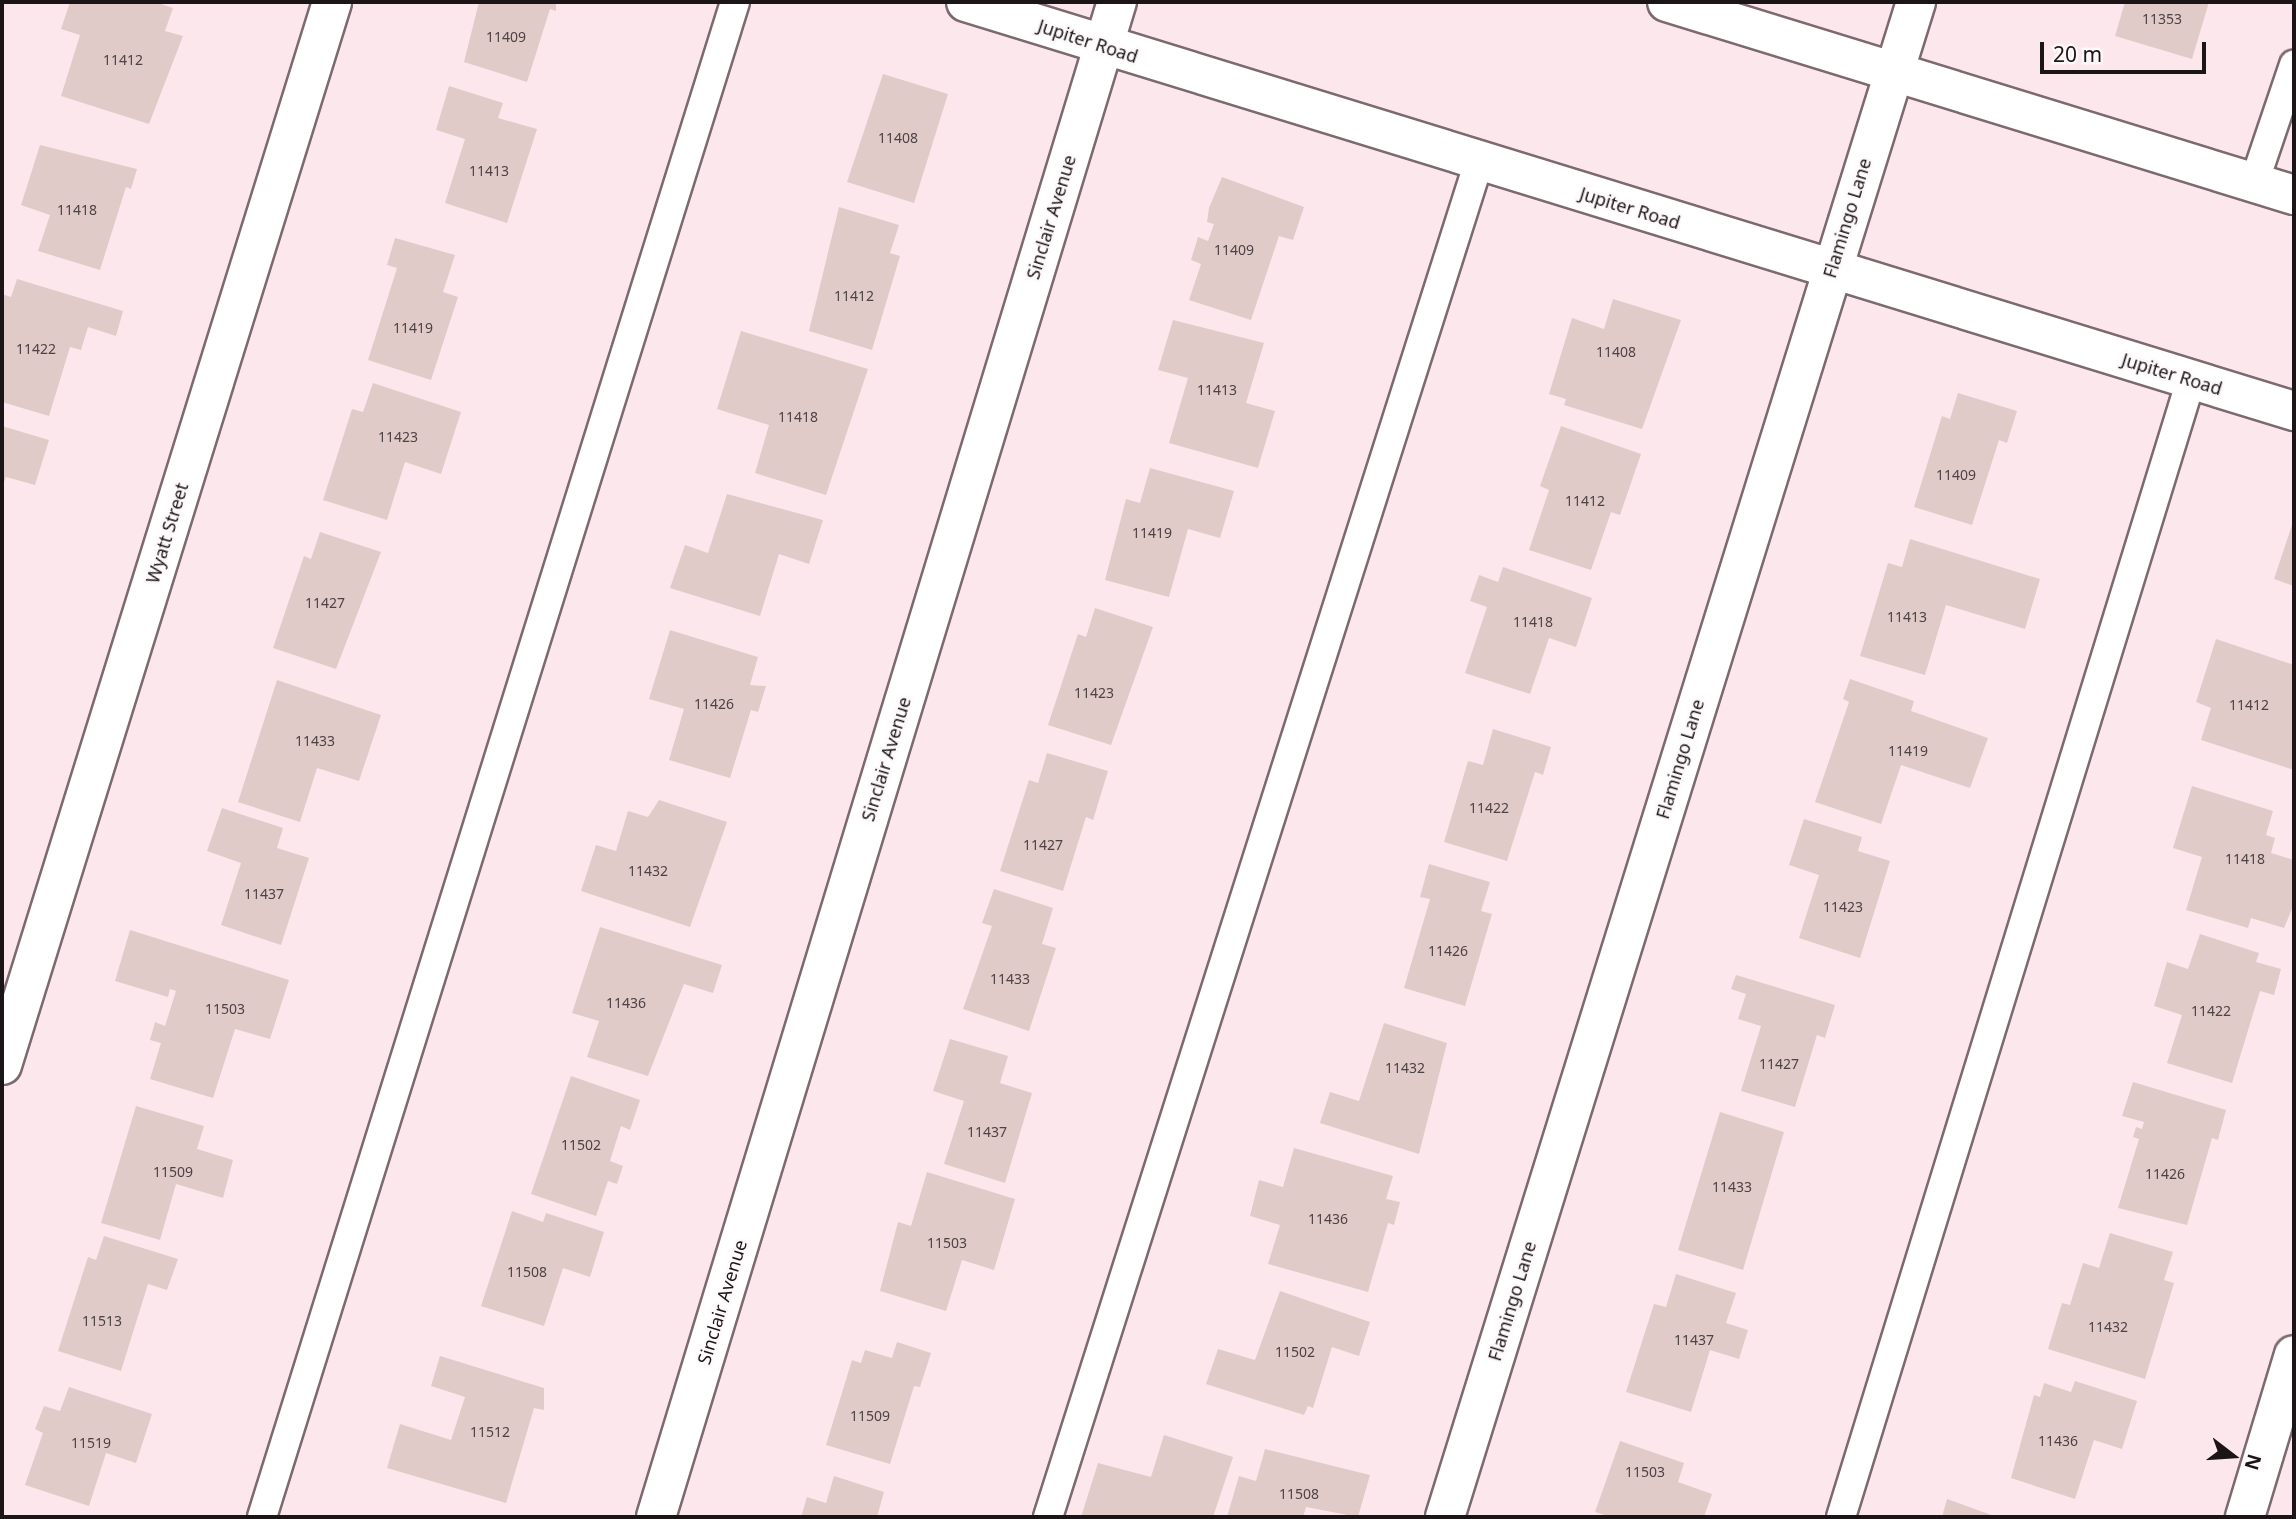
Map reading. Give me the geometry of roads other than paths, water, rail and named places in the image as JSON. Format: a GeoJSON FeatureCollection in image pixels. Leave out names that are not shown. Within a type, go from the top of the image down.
{"type":"FeatureCollection","features":[{"type":"Feature","properties":{"kind":"street","name":"Wyatt Street"},"geometry":{"type":"LineString","coordinates":[[2,1065],[332,2]]}},
{"type":"Feature","properties":{"kind":"street","name":"Jupiter Road"},"geometry":{"type":"LineString","coordinates":[[966,2],[1102,47],[2294,411]]}},
{"type":"Feature","properties":{"kind":"street","name":"Sinclair Avenue"},"geometry":{"type":"LineString","coordinates":[[656,1517],[1117,2]]}},
{"type":"Feature","properties":{"kind":"street"},"geometry":{"type":"LineString","coordinates":[[1667,2],[2294,195]]}},
{"type":"Feature","properties":{"kind":"street","name":"Flamingo Lane"},"geometry":{"type":"LineString","coordinates":[[1445,1517],[1892,72],[1916,2]]}},
{"type":"Feature","properties":{"kind":"street"},"geometry":{"type":"LineString","coordinates":[[2245,1517],[2294,1355]]}},
{"type":"Feature","properties":{"kind":"lane"},"geometry":{"type":"LineString","coordinates":[[262,1517],[735,2]]}},
{"type":"Feature","properties":{"kind":"lane"},"geometry":{"type":"LineString","coordinates":[[2254,183],[2294,65]]}},
{"type":"Feature","properties":{"kind":"lane"},"geometry":{"type":"LineString","coordinates":[[1048,1517],[1479,162]]}},
{"type":"Feature","properties":{"kind":"lane"},"geometry":{"type":"LineString","coordinates":[[1841,1517],[2191,380]]}}]}
